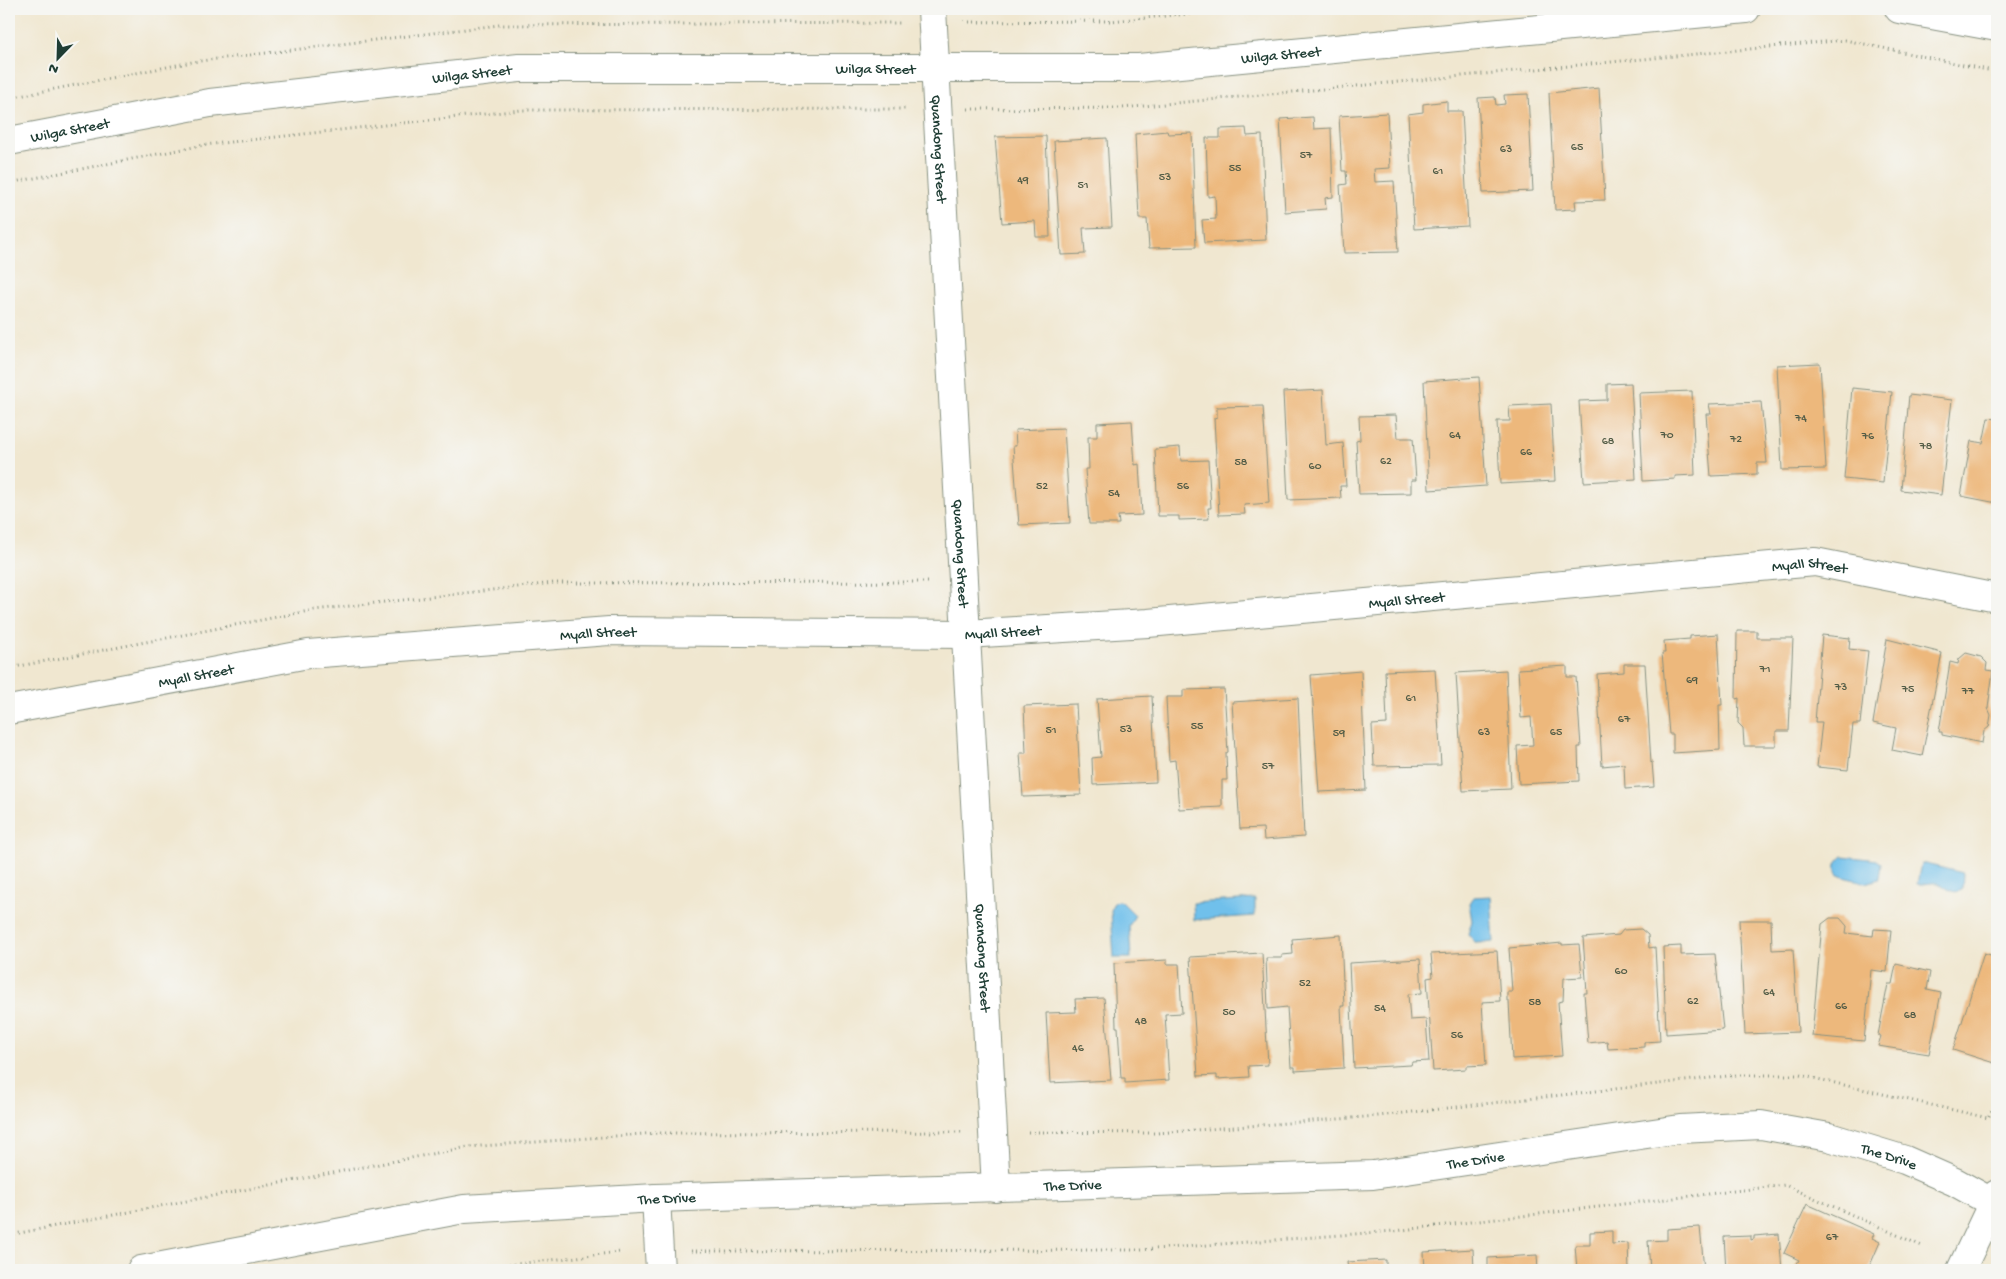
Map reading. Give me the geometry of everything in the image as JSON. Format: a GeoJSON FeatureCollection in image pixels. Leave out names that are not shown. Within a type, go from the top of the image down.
{"type":"FeatureCollection","features":[{"type":"Feature","properties":{"kind":"street","name":"Quandong Street"},"geometry":{"type":"LineString","coordinates":[[932,9],[996,1188]]}},
{"type":"Feature","properties":{"kind":"street","name":"Wilga Street"},"geometry":{"type":"LineString","coordinates":[[9,141],[210,103],[519,68],[1139,68],[1746,9]]}},
{"type":"Feature","properties":{"kind":"street"},"geometry":{"type":"LineString","coordinates":[[1899,9],[1997,27]]}},
{"type":"Feature","properties":{"kind":"street","name":"Myall Street"},"geometry":{"type":"LineString","coordinates":[[9,710],[308,654],[608,630],[966,634],[1148,624],[1815,562],[1997,598]]}},
{"type":"Feature","properties":{"kind":"street","name":"The Drive"},"geometry":{"type":"LineString","coordinates":[[141,1270],[464,1209],[656,1198],[1373,1175],[1680,1129],[1761,1125],[1829,1137],[1905,1160],[1995,1198]]}},
{"type":"Feature","properties":{"kind":"street"},"geometry":{"type":"LineString","coordinates":[[656,1198],[660,1270]]}},
{"type":"Feature","properties":{"kind":"street"},"geometry":{"type":"LineString","coordinates":[[1961,1270],[1995,1198]]}},
{"type":"Feature","properties":{"kind":"path"},"geometry":{"type":"LineString","coordinates":[[964,23],[1110,21],[1245,9]]}},
{"type":"Feature","properties":{"kind":"path"},"geometry":{"type":"LineString","coordinates":[[960,109],[1122,108],[1846,40],[1997,72]]}},
{"type":"Feature","properties":{"kind":"path"},"geometry":{"type":"LineString","coordinates":[[9,183],[204,145],[520,110],[906,109]]}},
{"type":"Feature","properties":{"kind":"path"},"geometry":{"type":"LineString","coordinates":[[9,668],[314,610],[554,583],[936,582]]}},
{"type":"Feature","properties":{"kind":"path"},"geometry":{"type":"LineString","coordinates":[[1028,1132],[1157,1132],[1378,1116],[1737,1075],[1800,1075],[1988,1118],[1997,1099]]}},
{"type":"Feature","properties":{"kind":"path"},"geometry":{"type":"LineString","coordinates":[[9,1235],[468,1147],[657,1133],[971,1132]]}},
{"type":"Feature","properties":{"kind":"path"},"geometry":{"type":"LineString","coordinates":[[681,1251],[1142,1250],[1394,1231],[1785,1185],[1922,1246]]}},
{"type":"Feature","properties":{"kind":"path"},"geometry":{"type":"LineString","coordinates":[[464,1270],[620,1252]]}},
{"type":"Feature","properties":{"kind":"water"},"geometry":{"type":"Polygon","coordinates":[[[1843,856],[1877,860],[1881,863],[1879,879],[1866,883],[1837,874],[1836,864],[1843,856]]]}},
{"type":"Feature","properties":{"kind":"water"},"geometry":{"type":"Polygon","coordinates":[[[1921,863],[1963,873],[1962,890],[1955,892],[1937,883],[1917,884],[1921,863]]]}},
{"type":"Feature","properties":{"kind":"water"},"geometry":{"type":"Polygon","coordinates":[[[1491,896],[1494,942],[1476,943],[1468,934],[1472,921],[1469,903],[1473,897],[1491,896]]]}},
{"type":"Feature","properties":{"kind":"water"},"geometry":{"type":"Polygon","coordinates":[[[1255,899],[1255,916],[1194,920],[1193,903],[1255,899]]]}},
{"type":"Feature","properties":{"kind":"water"},"geometry":{"type":"Polygon","coordinates":[[[1117,901],[1122,902],[1135,915],[1129,926],[1131,958],[1114,958],[1111,911],[1113,904],[1117,901]]]}},
{"type":"Feature","properties":{"kind":"building"},"geometry":{"type":"Polygon","coordinates":[[[1599,88],[1605,200],[1575,201],[1576,209],[1555,210],[1549,93],[1599,88]]]}},
{"type":"Feature","properties":{"kind":"building"},"geometry":{"type":"Polygon","coordinates":[[[1528,94],[1533,191],[1483,193],[1478,98],[1495,97],[1496,105],[1505,104],[1504,95],[1528,94]]]}},
{"type":"Feature","properties":{"kind":"building"},"geometry":{"type":"Polygon","coordinates":[[[1447,101],[1447,111],[1462,111],[1468,226],[1414,229],[1408,114],[1423,112],[1423,104],[1447,101]]]}},
{"type":"Feature","properties":{"kind":"building"},"geometry":{"type":"Polygon","coordinates":[[[1387,113],[1390,168],[1374,169],[1375,182],[1394,181],[1398,252],[1344,253],[1340,185],[1347,184],[1346,171],[1342,171],[1339,116],[1387,113]]]}},
{"type":"Feature","properties":{"kind":"building"},"geometry":{"type":"Polygon","coordinates":[[[1313,117],[1314,129],[1331,128],[1333,197],[1325,198],[1326,209],[1285,212],[1280,119],[1313,117]]]}},
{"type":"Feature","properties":{"kind":"building"},"geometry":{"type":"Polygon","coordinates":[[[1246,128],[1247,136],[1262,135],[1266,240],[1204,243],[1202,220],[1216,219],[1215,196],[1208,197],[1206,138],[1220,138],[1220,129],[1246,128]]]}},
{"type":"Feature","properties":{"kind":"building"},"geometry":{"type":"Polygon","coordinates":[[[1167,131],[1168,134],[1192,133],[1196,247],[1149,248],[1147,219],[1139,219],[1135,134],[1167,131]]]}},
{"type":"Feature","properties":{"kind":"building"},"geometry":{"type":"Polygon","coordinates":[[[1046,136],[1050,237],[1036,237],[1035,221],[1002,223],[995,137],[1046,136]]]}},
{"type":"Feature","properties":{"kind":"building"},"geometry":{"type":"Polygon","coordinates":[[[1107,138],[1112,227],[1083,228],[1085,254],[1061,255],[1054,141],[1107,138]]]}},
{"type":"Feature","properties":{"kind":"building"},"geometry":{"type":"Polygon","coordinates":[[[1820,363],[1826,469],[1782,470],[1777,365],[1820,363]]]}},
{"type":"Feature","properties":{"kind":"building"},"geometry":{"type":"Polygon","coordinates":[[[1479,377],[1486,486],[1429,490],[1424,381],[1479,377]]]}},
{"type":"Feature","properties":{"kind":"building"},"geometry":{"type":"Polygon","coordinates":[[[1631,383],[1636,479],[1584,482],[1579,401],[1607,400],[1607,384],[1631,383]]]}},
{"type":"Feature","properties":{"kind":"building"},"geometry":{"type":"Polygon","coordinates":[[[1852,388],[1892,392],[1883,483],[1844,479],[1852,388]]]}},
{"type":"Feature","properties":{"kind":"building"},"geometry":{"type":"Polygon","coordinates":[[[1323,390],[1326,445],[1343,443],[1346,486],[1340,486],[1341,498],[1288,500],[1283,392],[1323,390]]]}},
{"type":"Feature","properties":{"kind":"building"},"geometry":{"type":"Polygon","coordinates":[[[1692,391],[1695,475],[1675,476],[1675,479],[1643,481],[1639,393],[1692,391]]]}},
{"type":"Feature","properties":{"kind":"building"},"geometry":{"type":"Polygon","coordinates":[[[1909,395],[1952,400],[1941,495],[1901,490],[1909,395]]]}},
{"type":"Feature","properties":{"kind":"building"},"geometry":{"type":"Polygon","coordinates":[[[1761,402],[1767,463],[1757,463],[1757,474],[1711,476],[1706,414],[1711,414],[1709,404],[1761,402]]]}},
{"type":"Feature","properties":{"kind":"building"},"geometry":{"type":"Polygon","coordinates":[[[1551,404],[1555,481],[1500,484],[1497,421],[1510,421],[1509,406],[1551,404]]]}},
{"type":"Feature","properties":{"kind":"building"},"geometry":{"type":"Polygon","coordinates":[[[1263,406],[1269,503],[1244,505],[1245,514],[1219,515],[1214,418],[1217,417],[1217,407],[1263,406]]]}},
{"type":"Feature","properties":{"kind":"building"},"geometry":{"type":"Polygon","coordinates":[[[1396,415],[1398,438],[1413,438],[1416,480],[1411,480],[1411,493],[1359,494],[1356,441],[1360,440],[1359,416],[1396,415]]]}},
{"type":"Feature","properties":{"kind":"building"},"geometry":{"type":"Polygon","coordinates":[[[1988,418],[1997,419],[1997,503],[1961,496],[1971,441],[1983,443],[1988,418]]]}},
{"type":"Feature","properties":{"kind":"building"},"geometry":{"type":"Polygon","coordinates":[[[1132,421],[1135,465],[1139,464],[1142,515],[1118,516],[1119,524],[1089,524],[1085,469],[1089,469],[1088,437],[1097,437],[1097,423],[1132,421]]]}},
{"type":"Feature","properties":{"kind":"building"},"geometry":{"type":"Polygon","coordinates":[[[1064,428],[1070,523],[1019,525],[1013,446],[1016,446],[1015,430],[1064,428]]]}},
{"type":"Feature","properties":{"kind":"building"},"geometry":{"type":"Polygon","coordinates":[[[1180,447],[1181,461],[1208,460],[1211,508],[1208,508],[1209,519],[1179,520],[1179,516],[1158,516],[1155,449],[1180,447]]]}},
{"type":"Feature","properties":{"kind":"building"},"geometry":{"type":"Polygon","coordinates":[[[1737,631],[1757,631],[1757,638],[1793,638],[1789,731],[1776,731],[1776,746],[1744,746],[1743,728],[1738,723],[1739,698],[1736,699],[1737,631]]]}},
{"type":"Feature","properties":{"kind":"building"},"geometry":{"type":"Polygon","coordinates":[[[1718,634],[1722,705],[1719,705],[1720,750],[1673,753],[1673,734],[1669,734],[1662,653],[1665,653],[1664,641],[1690,639],[1690,636],[1718,634]]]}},
{"type":"Feature","properties":{"kind":"building"},"geometry":{"type":"Polygon","coordinates":[[[1822,635],[1850,638],[1849,649],[1868,651],[1860,724],[1853,724],[1848,770],[1817,767],[1822,722],[1815,722],[1822,635]]]}},
{"type":"Feature","properties":{"kind":"building"},"geometry":{"type":"Polygon","coordinates":[[[1887,639],[1942,653],[1922,756],[1892,750],[1896,728],[1873,723],[1887,639]]]}},
{"type":"Feature","properties":{"kind":"building"},"geometry":{"type":"Polygon","coordinates":[[[1966,653],[1981,657],[1987,663],[1986,670],[1993,671],[1988,708],[1991,715],[1989,727],[1984,731],[1982,743],[1942,735],[1942,732],[1939,732],[1950,662],[1958,664],[1959,659],[1966,653]]]}},
{"type":"Feature","properties":{"kind":"building"},"geometry":{"type":"Polygon","coordinates":[[[1624,664],[1645,664],[1654,787],[1625,789],[1624,764],[1602,766],[1597,674],[1624,672],[1624,664]]]}},
{"type":"Feature","properties":{"kind":"building"},"geometry":{"type":"Polygon","coordinates":[[[1567,666],[1567,677],[1576,677],[1581,747],[1578,747],[1579,781],[1519,784],[1517,746],[1533,745],[1531,717],[1521,718],[1518,669],[1567,666]]]}},
{"type":"Feature","properties":{"kind":"building"},"geometry":{"type":"Polygon","coordinates":[[[1435,669],[1441,765],[1374,766],[1372,725],[1387,724],[1385,671],[1435,669]]]}},
{"type":"Feature","properties":{"kind":"building"},"geometry":{"type":"Polygon","coordinates":[[[1506,670],[1511,789],[1463,791],[1456,673],[1506,670]]]}},
{"type":"Feature","properties":{"kind":"building"},"geometry":{"type":"Polygon","coordinates":[[[1361,671],[1366,790],[1319,792],[1311,675],[1361,671]]]}},
{"type":"Feature","properties":{"kind":"building"},"geometry":{"type":"Polygon","coordinates":[[[1224,689],[1228,752],[1226,753],[1227,780],[1222,780],[1222,807],[1179,809],[1175,760],[1169,761],[1166,697],[1183,697],[1183,690],[1224,689]]]}},
{"type":"Feature","properties":{"kind":"building"},"geometry":{"type":"Polygon","coordinates":[[[1152,696],[1156,782],[1093,785],[1092,758],[1101,757],[1097,699],[1152,696]]]}},
{"type":"Feature","properties":{"kind":"building"},"geometry":{"type":"Polygon","coordinates":[[[1298,698],[1304,837],[1264,840],[1263,828],[1240,829],[1232,702],[1298,698]]]}},
{"type":"Feature","properties":{"kind":"building"},"geometry":{"type":"Polygon","coordinates":[[[1076,704],[1081,795],[1023,797],[1020,753],[1026,753],[1024,706],[1076,704]]]}},
{"type":"Feature","properties":{"kind":"building"},"geometry":{"type":"Polygon","coordinates":[[[1830,918],[1840,918],[1847,926],[1846,933],[1873,936],[1874,929],[1891,930],[1887,972],[1871,970],[1864,1041],[1812,1036],[1822,924],[1830,918]]]}},
{"type":"Feature","properties":{"kind":"building"},"geometry":{"type":"Polygon","coordinates":[[[1739,920],[1771,920],[1772,950],[1793,949],[1798,1032],[1745,1034],[1739,920]]]}},
{"type":"Feature","properties":{"kind":"building"},"geometry":{"type":"Polygon","coordinates":[[[1641,929],[1648,935],[1649,948],[1655,947],[1660,1041],[1644,1042],[1644,1047],[1608,1049],[1607,1041],[1588,1043],[1584,993],[1587,993],[1583,938],[1619,935],[1623,930],[1641,929]]]}},
{"type":"Feature","properties":{"kind":"building"},"geometry":{"type":"Polygon","coordinates":[[[1341,935],[1344,1006],[1341,1006],[1344,1068],[1295,1071],[1295,1067],[1291,1067],[1287,1007],[1268,1009],[1266,958],[1282,958],[1282,955],[1293,954],[1292,939],[1341,935]]]}},
{"type":"Feature","properties":{"kind":"building"},"geometry":{"type":"Polygon","coordinates":[[[1562,943],[1562,945],[1579,944],[1582,977],[1564,978],[1563,1001],[1558,1002],[1562,1056],[1512,1059],[1509,1001],[1507,1001],[1507,992],[1512,992],[1509,948],[1562,943]]]}},
{"type":"Feature","properties":{"kind":"building"},"geometry":{"type":"Polygon","coordinates":[[[1681,946],[1681,955],[1715,954],[1723,1030],[1666,1034],[1663,947],[1681,946]]]}},
{"type":"Feature","properties":{"kind":"building"},"geometry":{"type":"Polygon","coordinates":[[[1497,951],[1500,1001],[1482,1002],[1486,1065],[1466,1066],[1466,1069],[1433,1071],[1427,978],[1433,977],[1431,954],[1497,951]]]}},
{"type":"Feature","properties":{"kind":"building"},"geometry":{"type":"Polygon","coordinates":[[[1262,953],[1268,1065],[1248,1066],[1249,1077],[1217,1079],[1217,1075],[1198,1076],[1190,957],[1262,953]]]}},
{"type":"Feature","properties":{"kind":"building"},"geometry":{"type":"Polygon","coordinates":[[[1984,953],[1997,957],[1997,1055],[1994,1063],[1953,1050],[1984,953]]]}},
{"type":"Feature","properties":{"kind":"building"},"geometry":{"type":"Polygon","coordinates":[[[1420,959],[1422,993],[1408,994],[1410,1020],[1426,1019],[1429,1061],[1412,1062],[1411,1065],[1354,1068],[1349,963],[1420,959]]]}},
{"type":"Feature","properties":{"kind":"building"},"geometry":{"type":"Polygon","coordinates":[[[1167,960],[1167,964],[1179,964],[1182,1013],[1165,1014],[1169,1080],[1125,1083],[1125,1078],[1121,1078],[1118,1027],[1116,1027],[1114,963],[1167,960]]]}},
{"type":"Feature","properties":{"kind":"building"},"geometry":{"type":"Polygon","coordinates":[[[1896,964],[1930,972],[1927,990],[1941,993],[1929,1054],[1878,1046],[1881,1036],[1878,1035],[1888,984],[1892,984],[1896,964]]]}},
{"type":"Feature","properties":{"kind":"building"},"geometry":{"type":"Polygon","coordinates":[[[1104,998],[1111,1080],[1050,1083],[1046,1013],[1076,1012],[1075,999],[1104,998]]]}},
{"type":"Feature","properties":{"kind":"building"},"geometry":{"type":"Polygon","coordinates":[[[1807,1204],[1874,1234],[1872,1238],[1880,1242],[1868,1270],[1794,1269],[1799,1260],[1784,1253],[1807,1204]]]}},
{"type":"Feature","properties":{"kind":"building"},"geometry":{"type":"Polygon","coordinates":[[[1700,1227],[1704,1270],[1650,1270],[1648,1241],[1667,1240],[1667,1229],[1700,1227]]]}},
{"type":"Feature","properties":{"kind":"building"},"geometry":{"type":"Polygon","coordinates":[[[1612,1231],[1612,1244],[1628,1243],[1629,1270],[1577,1270],[1575,1245],[1590,1245],[1590,1232],[1612,1231]]]}},
{"type":"Feature","properties":{"kind":"building"},"geometry":{"type":"Polygon","coordinates":[[[1779,1234],[1782,1270],[1726,1270],[1724,1237],[1751,1236],[1751,1240],[1754,1239],[1754,1236],[1779,1234]]]}},
{"type":"Feature","properties":{"kind":"building"},"geometry":{"type":"Polygon","coordinates":[[[1473,1249],[1474,1270],[1425,1270],[1424,1252],[1473,1249]]]}},
{"type":"Feature","properties":{"kind":"building"},"geometry":{"type":"Polygon","coordinates":[[[1537,1255],[1538,1270],[1488,1270],[1488,1258],[1537,1255]]]}},
{"type":"Feature","properties":{"kind":"building"},"geometry":{"type":"Polygon","coordinates":[[[1386,1260],[1386,1270],[1348,1270],[1347,1262],[1386,1260]]]}}]}
